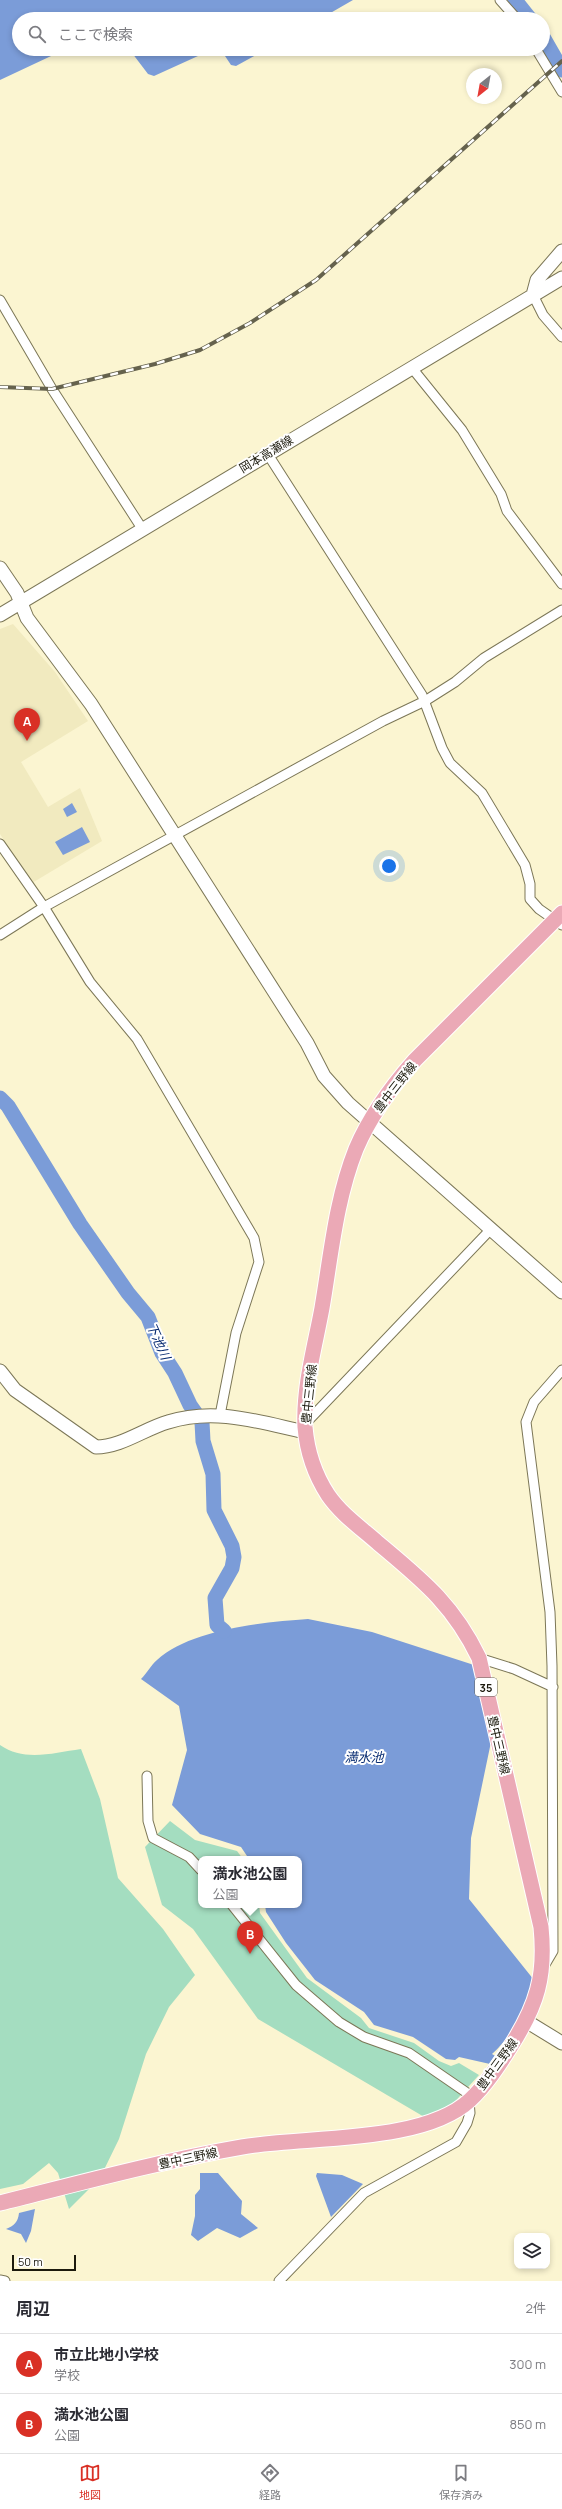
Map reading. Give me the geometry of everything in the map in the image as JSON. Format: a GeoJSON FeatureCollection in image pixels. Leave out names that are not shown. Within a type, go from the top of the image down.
{"type":"FeatureCollection","features":[{"type":"Feature","properties":{"kind":"main road","name":"豊中三野線"},"geometry":{"type":"LineString","coordinates":[[0,2203],[184,2158],[244,2146],[408,2129],[442,2118],[471,2099],[491,2076],[526,2021],[540,1985],[542,1969],[541,1927],[479,1658],[461,1625],[440,1598],[346,1516],[329,1497],[313,1466],[305,1428],[310,1374],[344,1190],[357,1148],[370,1121],[398,1080],[415,1060],[560,919]]}},
{"type":"Feature","properties":{"kind":"street"},"geometry":{"type":"LineString","coordinates":[[500,0],[511,12]]}},
{"type":"Feature","properties":{"kind":"street"},"geometry":{"type":"LineString","coordinates":[[540,56],[562,92]]}},
{"type":"Feature","properties":{"kind":"street"},"geometry":{"type":"LineString","coordinates":[[562,251],[537,280],[533,295],[543,315],[562,337]]}},
{"type":"Feature","properties":{"kind":"street","name":"岡本高瀬線"},"geometry":{"type":"LineString","coordinates":[[0,615],[144,530],[266,453],[562,278]]}},
{"type":"Feature","properties":{"kind":"street"},"geometry":{"type":"LineString","coordinates":[[0,300],[52,389],[144,530]]}},
{"type":"Feature","properties":{"kind":"street"},"geometry":{"type":"LineString","coordinates":[[412,368],[462,430],[500,494],[507,511],[562,584]]}},
{"type":"Feature","properties":{"kind":"street"},"geometry":{"type":"LineString","coordinates":[[266,453],[425,701],[442,748],[450,763],[482,794],[525,865],[530,884],[530,899],[560,919]]}},
{"type":"Feature","properties":{"kind":"street"},"geometry":{"type":"LineString","coordinates":[[0,568],[17,593],[20,604],[27,618],[91,704],[307,1043],[324,1076],[370,1121],[492,1228],[562,1292]]}},
{"type":"Feature","properties":{"kind":"street"},"geometry":{"type":"LineString","coordinates":[[0,935],[44,907],[383,721],[425,701],[455,682],[484,658],[562,610]]}},
{"type":"Feature","properties":{"kind":"street"},"geometry":{"type":"LineString","coordinates":[[0,844],[44,907],[90,982],[137,1039],[254,1238],[259,1262],[236,1333],[220,1415]]}},
{"type":"Feature","properties":{"kind":"street"},"geometry":{"type":"LineString","coordinates":[[0,1371],[15,1390],[96,1447],[109,1447],[168,1422],[204,1414],[220,1415],[305,1428],[492,1228]]}},
{"type":"Feature","properties":{"kind":"street"},"geometry":{"type":"LineString","coordinates":[[542,1969],[553,1951],[552,1687],[550,1612],[526,1422],[534,1402],[562,1370]]}},
{"type":"Feature","properties":{"kind":"street"},"geometry":{"type":"LineString","coordinates":[[479,1658],[514,1669],[552,1687]]}},
{"type":"Feature","properties":{"kind":"street"},"geometry":{"type":"LineString","coordinates":[[147,1776],[148,1821],[153,1838],[170,1849],[189,1857],[198,1867]]}},
{"type":"Feature","properties":{"kind":"street"},"geometry":{"type":"LineString","coordinates":[[234,1908],[296,1984],[339,2022],[364,2037],[409,2053],[471,2099],[470,2113],[467,2123],[456,2142],[364,2193],[279,2281]]}},
{"type":"Feature","properties":{"kind":"street"},"geometry":{"type":"LineString","coordinates":[[526,2021],[562,2043]]}},
{"type":"Feature","properties":{"kind":"street"},"geometry":{"type":"LineString","coordinates":[[0,2280],[5,2281]]}},
{"type":"Feature","properties":{"kind":"shaded area"},"geometry":{"type":"Polygon","coordinates":[[[13,624],[55,672],[88,721],[21,762],[48,807],[80,788],[102,841],[32,883],[0,834],[0,629],[13,624]]]}},
{"type":"Feature","properties":{"kind":"green space"},"geometry":{"type":"Polygon","coordinates":[[[0,1745],[9,1750],[29,1755],[49,1754],[81,1749],[100,1799],[118,1878],[163,1929],[195,1975],[169,2007],[146,2054],[119,2139],[100,2178],[69,2209],[58,2173],[49,2163],[23,2184],[0,2189],[0,1745]]]}},
{"type":"Feature","properties":{"kind":"green space"},"geometry":{"type":"Polygon","coordinates":[[[170,1821],[195,1840],[237,1851],[241,1856],[198,1856],[198,1908],[259,1908],[260,1913],[307,1978],[361,2018],[369,2028],[414,2043],[439,2061],[451,2066],[459,2063],[479,2075],[450,2107],[426,2118],[258,2019],[193,1929],[162,1905],[145,1847],[170,1821]]]}},
{"type":"Feature","properties":{"kind":"water"},"geometry":{"type":"Polygon","coordinates":[[[0,0],[353,0],[332,12],[12,12],[12,56],[51,56],[0,80],[0,0]]]}},
{"type":"Feature","properties":{"kind":"water"},"geometry":{"type":"Polygon","coordinates":[[[134,56],[198,56],[154,76],[148,74],[134,56]]]}},
{"type":"Feature","properties":{"kind":"water"},"geometry":{"type":"Polygon","coordinates":[[[225,56],[254,56],[236,66],[231,65],[225,56]]]}},
{"type":"Feature","properties":{"kind":"water"},"geometry":{"type":"Polygon","coordinates":[[[72,803],[77,812],[67,817],[63,809],[72,803]]]}},
{"type":"Feature","properties":{"kind":"water"},"geometry":{"type":"Polygon","coordinates":[[[82,827],[90,842],[63,855],[55,842],[82,827]]]}},
{"type":"Feature","properties":{"kind":"water","name":"満水池"},"geometry":{"type":"Polygon","coordinates":[[[308,1619],[372,1632],[474,1665],[491,1742],[471,1838],[469,1899],[534,1980],[527,2001],[518,2020],[507,2038],[492,2054],[497,2057],[490,2064],[459,2057],[455,2060],[446,2059],[413,2037],[374,2025],[364,2012],[315,1980],[286,1943],[266,1912],[265,1908],[302,1908],[302,1856],[247,1856],[241,1847],[200,1834],[172,1805],[187,1750],[179,1706],[141,1679],[157,1660],[171,1649],[189,1641],[208,1634],[229,1629],[271,1622],[308,1619]]]}},
{"type":"Feature","properties":{"kind":"water"},"geometry":{"type":"Polygon","coordinates":[[[200,2173],[218,2173],[242,2201],[241,2214],[258,2228],[240,2238],[217,2228],[198,2241],[191,2235],[195,2216],[195,2195],[200,2189],[200,2173]]]}},
{"type":"Feature","properties":{"kind":"water"},"geometry":{"type":"Polygon","coordinates":[[[317,2173],[342,2175],[363,2184],[331,2217],[316,2176],[317,2173]]]}},
{"type":"Feature","properties":{"kind":"water"},"geometry":{"type":"Polygon","coordinates":[[[35,2209],[31,2231],[26,2243],[21,2234],[6,2229],[15,2223],[18,2219],[19,2213],[35,2209]]]}},
{"type":"Feature","properties":{"kind":"waterway"},"geometry":{"type":"LineString","coordinates":[[515,0],[524,12]]}},
{"type":"Feature","properties":{"kind":"waterway"},"geometry":{"type":"LineString","coordinates":[[550,49],[562,70]]}},
{"type":"Feature","properties":{"kind":"waterway","name":"下池川"},"geometry":{"type":"LineString","coordinates":[[0,1098],[8,1106],[80,1224],[128,1293],[148,1317],[162,1353],[175,1373],[190,1405],[202,1422],[203,1441],[213,1474],[214,1510],[232,1546],[234,1557],[232,1568],[215,1598],[217,1625],[224,1631]]}},
{"type":"Feature","properties":{"kind":"railway"},"geometry":{"type":"LineString","coordinates":[[0,387],[52,389],[155,364],[200,350],[250,323],[316,280],[562,61]]}},
{"type":"Feature","properties":{"kind":"place","name":"市立比地小学校"},"geometry":{"type":"Point","coordinates":[27,741]}},
{"type":"Feature","properties":{"kind":"place","name":"満水池公園"},"geometry":{"type":"Point","coordinates":[250,1954]}}]}
